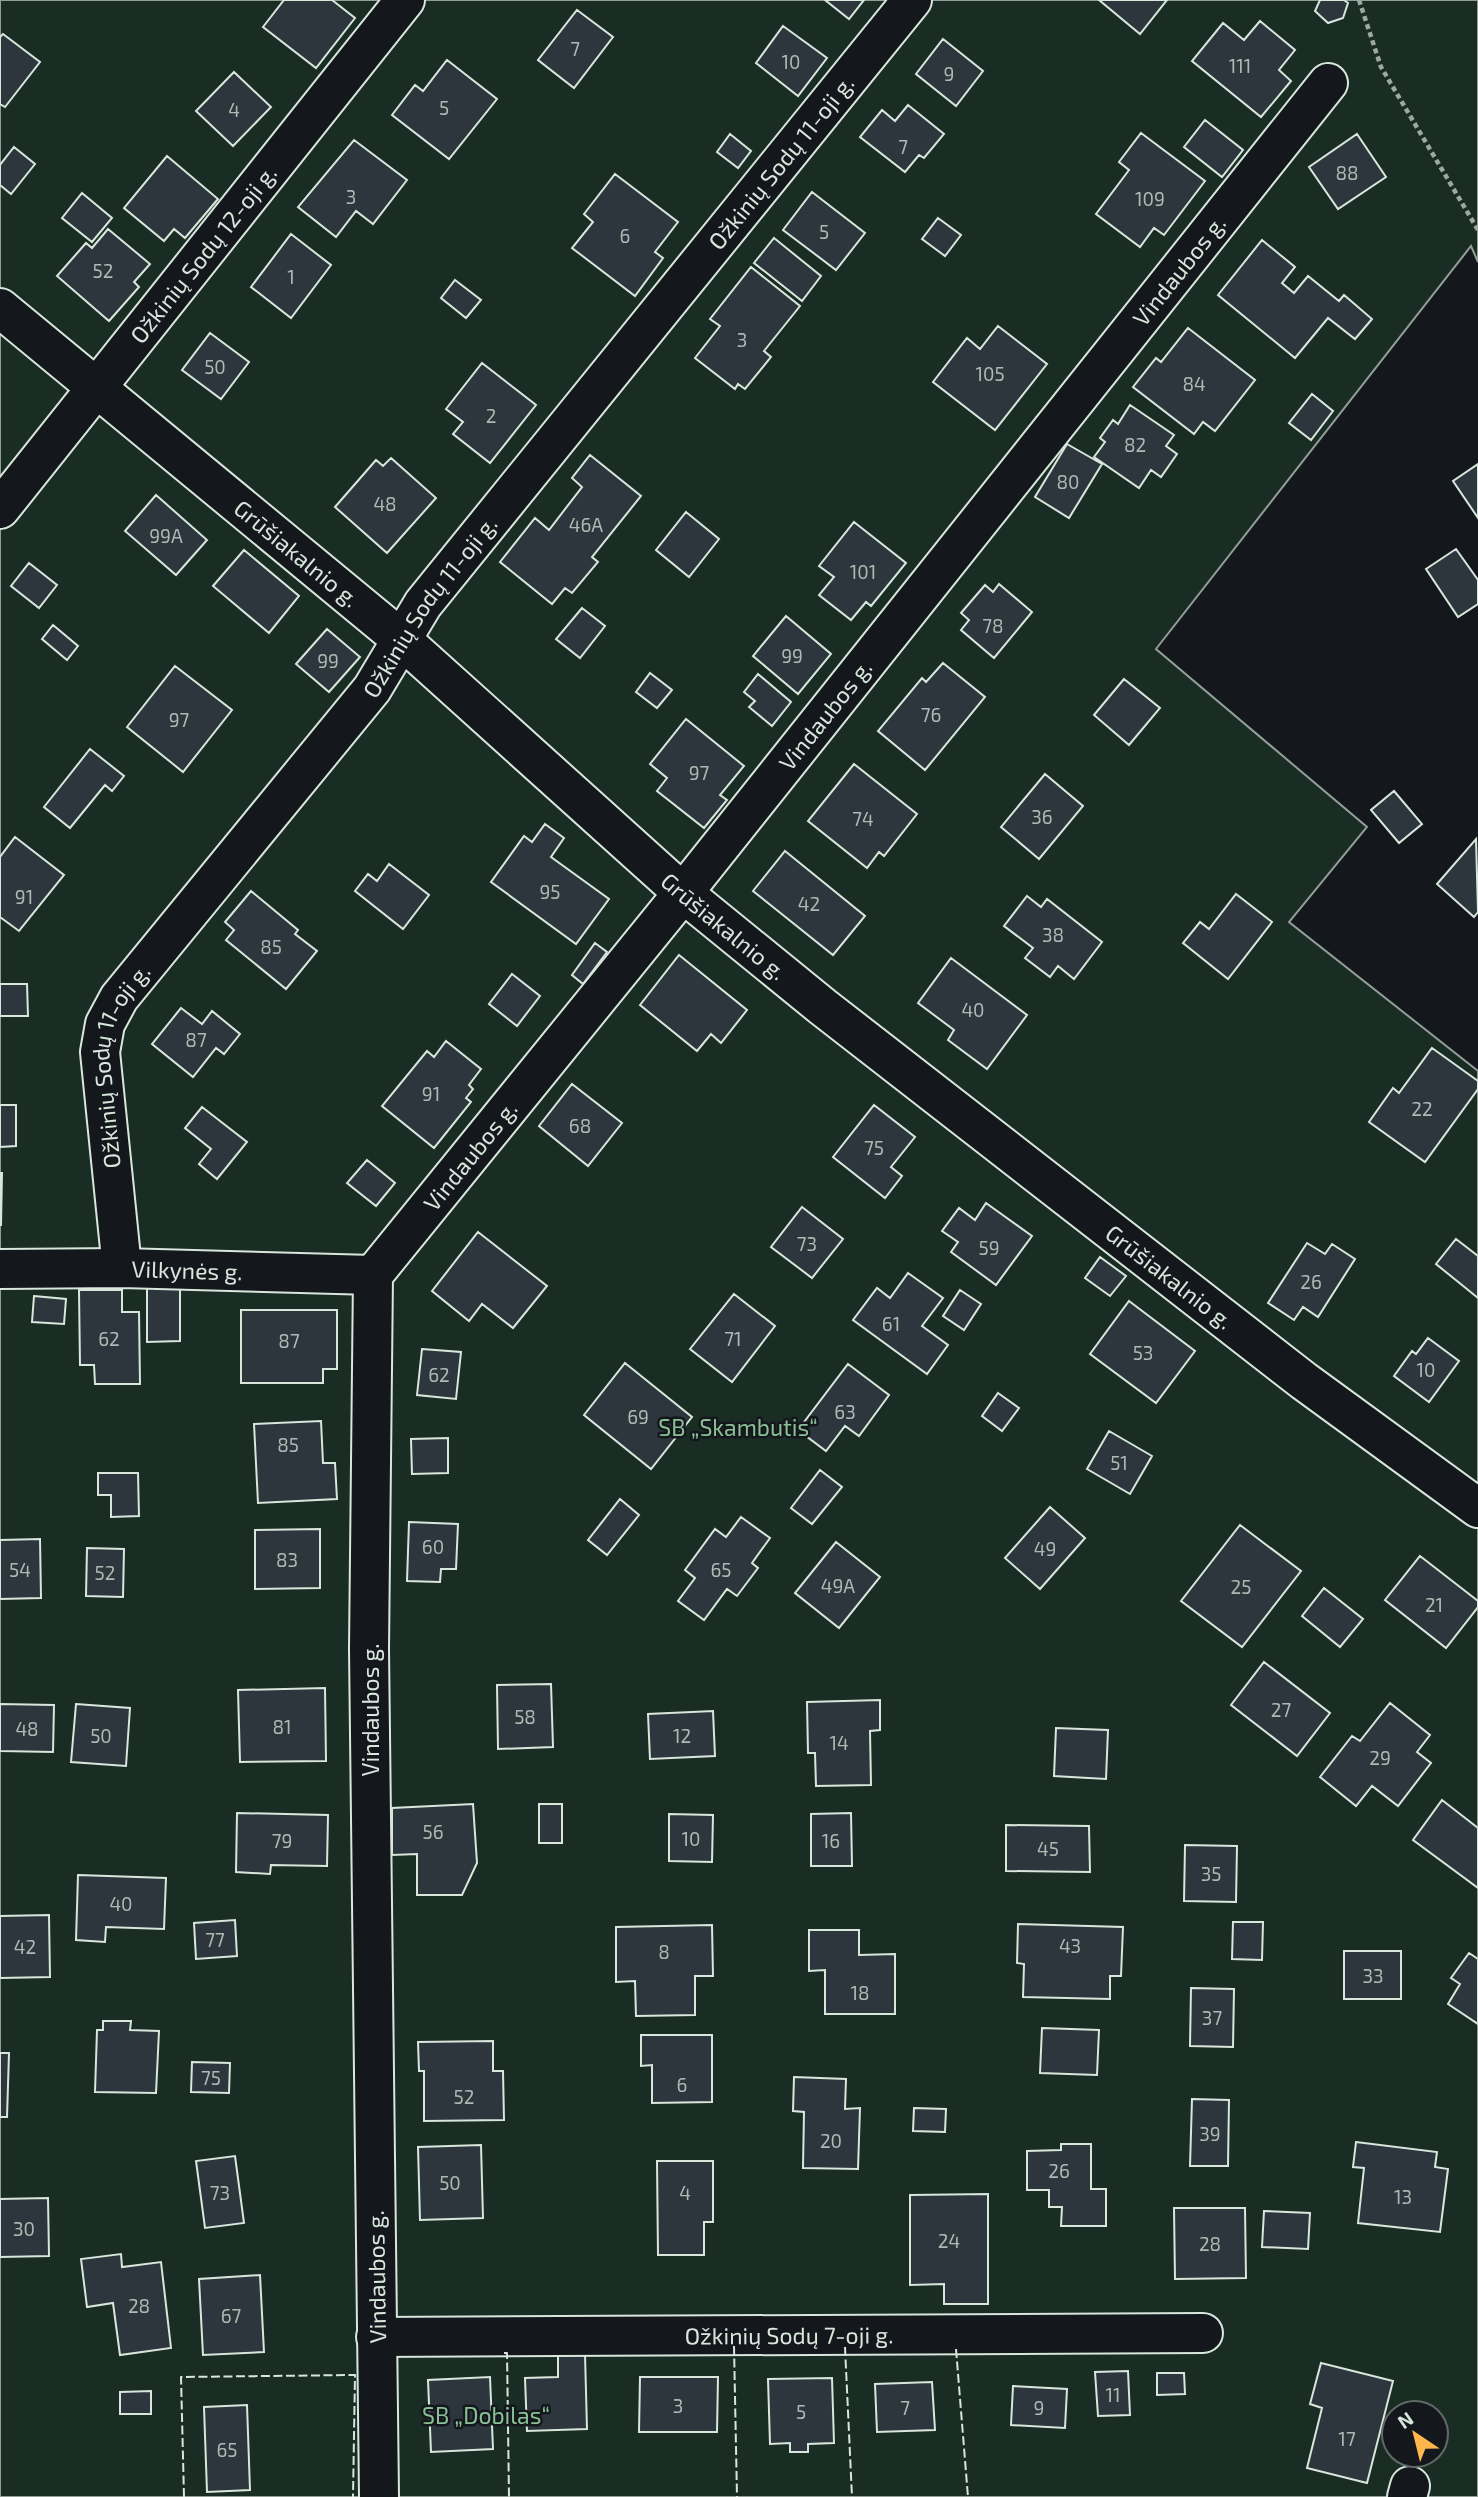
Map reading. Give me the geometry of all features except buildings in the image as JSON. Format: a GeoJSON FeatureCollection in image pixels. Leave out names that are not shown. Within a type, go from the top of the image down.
{"type":"FeatureCollection","features":[{"type":"Feature","properties":{"kind":"street","name":"Ožkinių Sodų 12-oji g."},"geometry":{"type":"LineString","coordinates":[[0,509],[405,0]]}},
{"type":"Feature","properties":{"kind":"street","name":"Ožkinių Sodų 11-oji g."},"geometry":{"type":"LineString","coordinates":[[122,1268],[100,1052],[106,1024],[119,999],[372,690],[423,604],[912,0]]}},
{"type":"Feature","properties":{"kind":"street","name":"Vindaubos g."},"geometry":{"type":"LineString","coordinates":[[379,2497],[369,1649],[373,1275],[683,893],[1328,83]]}},
{"type":"Feature","properties":{"kind":"street","name":"Grūšiakalnio g."},"geometry":{"type":"LineString","coordinates":[[0,308],[96,390],[401,639],[683,893],[823,1007],[1304,1381],[1478,1508]]}},
{"type":"Feature","properties":{"kind":"street","name":"Vilkynės g."},"geometry":{"type":"LineString","coordinates":[[0,1269],[122,1268],[373,1275]]}},
{"type":"Feature","properties":{"kind":"street","name":"Ožkinių Sodų 7-oji g."},"geometry":{"type":"LineString","coordinates":[[376,2337],[1203,2333]]}},
{"type":"Feature","properties":{"kind":"path"},"geometry":{"type":"LineString","coordinates":[[1359,0],[1381,67],[1478,230]]}},
{"type":"Feature","properties":{"kind":"green space","name":"SB „Skambutis“"},"geometry":{"type":"Polygon","coordinates":[[[0,0],[1478,0],[1478,262],[1471,246],[1156,649],[1367,827],[1289,922],[1478,1071],[1478,2497],[0,2497],[0,0]]]}},
{"type":"Feature","properties":{"kind":"fence"},"geometry":{"type":"LineString","coordinates":[[734,2346],[737,2497]]}},
{"type":"Feature","properties":{"kind":"fence"},"geometry":{"type":"LineString","coordinates":[[845,2347],[852,2497]]}},
{"type":"Feature","properties":{"kind":"fence"},"geometry":{"type":"LineString","coordinates":[[956,2349],[968,2497]]}},
{"type":"Feature","properties":{"kind":"fence"},"geometry":{"type":"LineString","coordinates":[[504,2353],[507,2353],[509,2497]]}},
{"type":"Feature","properties":{"kind":"fence"},"geometry":{"type":"LineString","coordinates":[[184,2497],[181,2377],[355,2375],[353,2497]]}},
{"type":"Feature","properties":{"kind":"park label","name":"SB „Dobilas“"},"geometry":{"type":"Point","coordinates":[486,2415]}}]}
